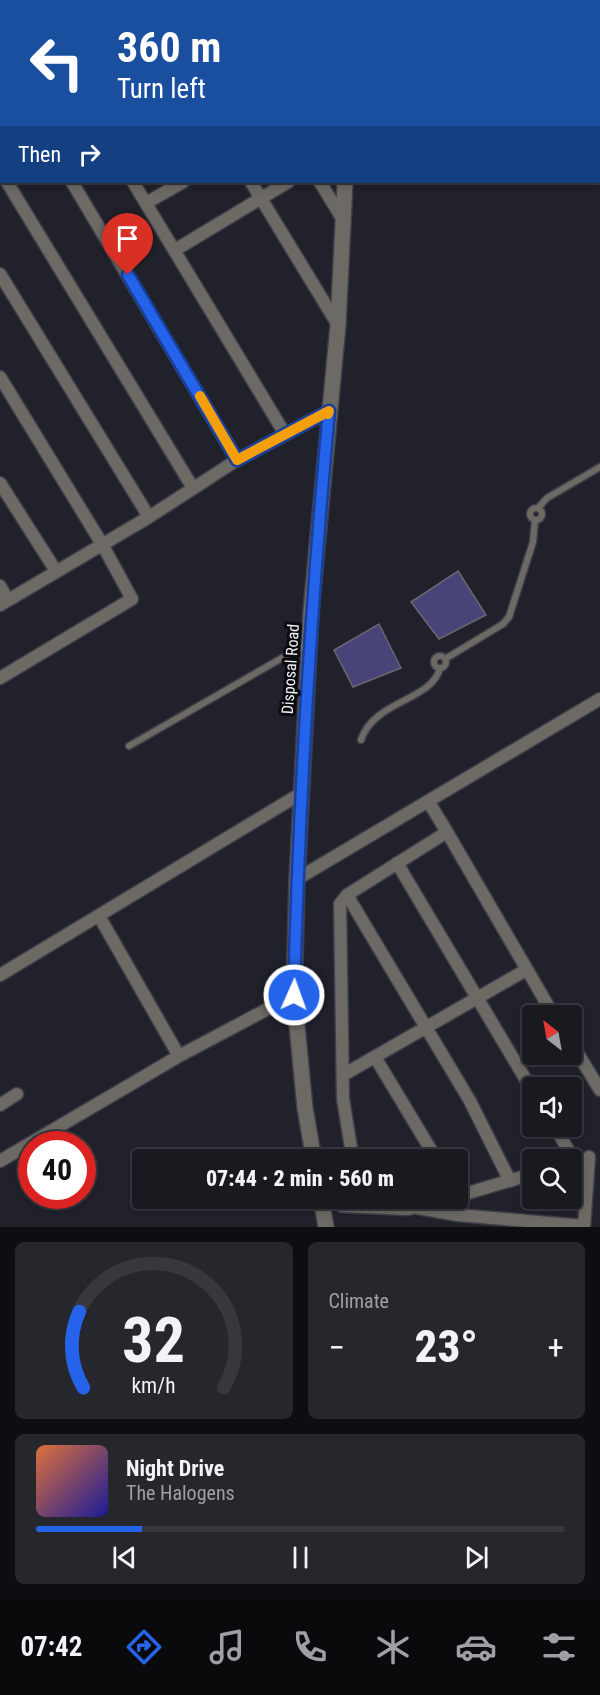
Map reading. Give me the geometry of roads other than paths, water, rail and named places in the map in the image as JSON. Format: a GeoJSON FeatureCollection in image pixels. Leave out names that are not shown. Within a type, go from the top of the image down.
{"type":"FeatureCollection","features":[{"type":"Feature","properties":{"kind":"street"},"geometry":{"type":"LineString","coordinates":[[8,183],[193,488]]}},
{"type":"Feature","properties":{"kind":"street"},"geometry":{"type":"LineString","coordinates":[[73,183],[237,460]]}},
{"type":"Feature","properties":{"kind":"street"},"geometry":{"type":"LineString","coordinates":[[134,183],[285,434]]}},
{"type":"Feature","properties":{"kind":"street"},"geometry":{"type":"LineString","coordinates":[[146,203],[181,183]]}},
{"type":"Feature","properties":{"kind":"street"},"geometry":{"type":"LineString","coordinates":[[252,183],[338,325]]}},
{"type":"Feature","properties":{"kind":"street"},"geometry":{"type":"LineString","coordinates":[[175,250],[286,183]]}},
{"type":"Feature","properties":{"kind":"street"},"geometry":{"type":"LineString","coordinates":[[321,183],[342,218]]}},
{"type":"Feature","properties":{"kind":"street","name":"Disposal Road"},"geometry":{"type":"LineString","coordinates":[[312,1149],[305,1108],[294,995],[297,879],[311,611],[338,325],[345,183]]}},
{"type":"Feature","properties":{"kind":"street"},"geometry":{"type":"LineString","coordinates":[[0,274],[149,517]]}},
{"type":"Feature","properties":{"kind":"street"},"geometry":{"type":"LineString","coordinates":[[0,377],[102,544],[132,599],[0,678]]}},
{"type":"Feature","properties":{"kind":"street"},"geometry":{"type":"LineString","coordinates":[[0,586],[4,602],[149,517],[237,460],[329,411]]}},
{"type":"Feature","properties":{"kind":"street"},"geometry":{"type":"LineString","coordinates":[[0,483],[56,571]]}},
{"type":"Feature","properties":{"kind":"street"},"geometry":{"type":"LineString","coordinates":[[297,879],[600,699]]}},
{"type":"Feature","properties":{"kind":"street"},"geometry":{"type":"LineString","coordinates":[[0,975],[300,794]]}},
{"type":"Feature","properties":{"kind":"street"},"geometry":{"type":"LineString","coordinates":[[428,801],[547,1005]]}},
{"type":"Feature","properties":{"kind":"street"},"geometry":{"type":"LineString","coordinates":[[350,1149],[343,1075],[339,907],[347,895],[447,832]]}},
{"type":"Feature","properties":{"kind":"street"},"geometry":{"type":"LineString","coordinates":[[397,863],[524,1077]]}},
{"type":"Feature","properties":{"kind":"street"},"geometry":{"type":"LineString","coordinates":[[347,895],[470,1101],[510,1181]]}},
{"type":"Feature","properties":{"kind":"street"},"geometry":{"type":"LineString","coordinates":[[99,916],[179,1056]]}},
{"type":"Feature","properties":{"kind":"street"},"geometry":{"type":"LineString","coordinates":[[343,1075],[526,970]]}},
{"type":"Feature","properties":{"kind":"street"},"geometry":{"type":"LineString","coordinates":[[0,1160],[179,1056],[294,995]]}},
{"type":"Feature","properties":{"kind":"street"},"geometry":{"type":"LineString","coordinates":[[375,1057],[430,1149]]}},
{"type":"Feature","properties":{"kind":"street"},"geometry":{"type":"LineString","coordinates":[[582,1060],[600,1090]]}},
{"type":"Feature","properties":{"kind":"street"},"geometry":{"type":"LineString","coordinates":[[0,1105],[17,1095]]}},
{"type":"Feature","properties":{"kind":"street"},"geometry":{"type":"LineString","coordinates":[[424,1209],[458,1215],[584,1226],[594,1155]]}},
{"type":"Feature","properties":{"kind":"street"},"geometry":{"type":"LineString","coordinates":[[468,1193],[522,1177]]}},
{"type":"Feature","properties":{"kind":"street"},"geometry":{"type":"LineString","coordinates":[[323,1209],[326,1227]]}},
{"type":"Feature","properties":{"kind":"lane"},"geometry":{"type":"LineString","coordinates":[[361,740],[371,720],[432,683],[440,668],[446,664],[446,659],[503,624],[509,617],[533,542],[535,520],[530,513],[548,498],[600,467]]}},
{"type":"Feature","properties":{"kind":"lane"},"geometry":{"type":"LineString","coordinates":[[129,746],[309,642]]}},
{"type":"Feature","properties":{"kind":"lane"},"geometry":{"type":"LineString","coordinates":[[440,668],[436,666],[435,659],[439,656],[446,659]]}}]}
